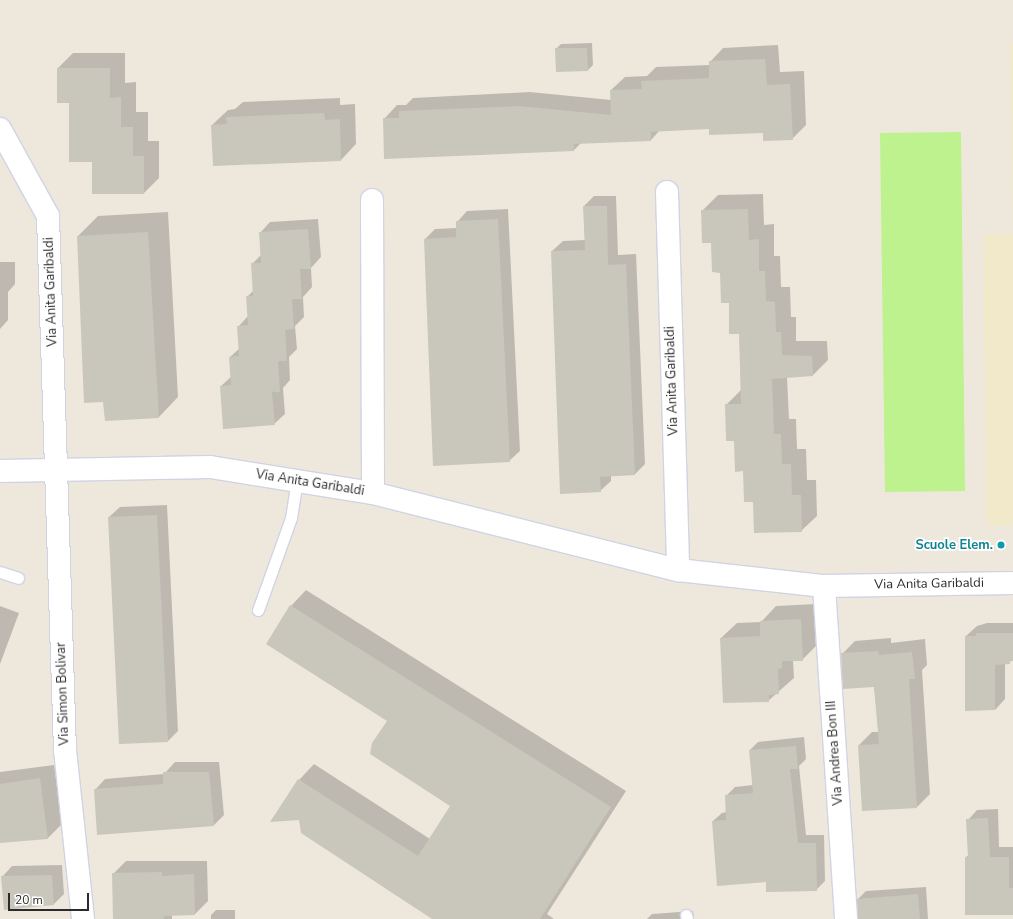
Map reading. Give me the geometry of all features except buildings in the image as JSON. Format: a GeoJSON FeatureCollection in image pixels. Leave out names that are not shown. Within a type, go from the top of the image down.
{"type":"FeatureCollection","features":[{"type":"Feature","properties":{"kind":"street","name":"Via Anita Garibaldi"},"geometry":{"type":"LineString","coordinates":[[0,128],[48,216],[56,468]]}},
{"type":"Feature","properties":{"kind":"street","name":"Via Anita Garibaldi"},"geometry":{"type":"LineString","coordinates":[[667,192],[678,570]]}},
{"type":"Feature","properties":{"kind":"street","name":"Via Anita Garibaldi"},"geometry":{"type":"LineString","coordinates":[[372,200],[372,493]]}},
{"type":"Feature","properties":{"kind":"street","name":"Via Anita Garibaldi"},"geometry":{"type":"LineString","coordinates":[[0,471],[56,468],[210,467],[372,493],[678,570],[824,586],[1013,583]]}},
{"type":"Feature","properties":{"kind":"street","name":"Via Simon Bolivar"},"geometry":{"type":"LineString","coordinates":[[56,468],[65,756],[84,919]]}},
{"type":"Feature","properties":{"kind":"street","name":"Via Andrea Bon III"},"geometry":{"type":"LineString","coordinates":[[824,586],[846,919]]}},
{"type":"Feature","properties":{"kind":"lane"},"geometry":{"type":"LineString","coordinates":[[258,610],[291,518],[297,481]]}},
{"type":"Feature","properties":{"kind":"lane"},"geometry":{"type":"LineString","coordinates":[[0,572],[18,578]]}},
{"type":"Feature","properties":{"kind":"shaded area"},"geometry":{"type":"Polygon","coordinates":[[[1010,42],[1013,42],[1013,234],[1010,42]]]}},
{"type":"Feature","properties":{"kind":"shaded area"},"geometry":{"type":"Polygon","coordinates":[[[983,234],[1013,234],[1013,525],[987,526],[983,234]]]}},
{"type":"Feature","properties":{"kind":"green space"},"geometry":{"type":"Polygon","coordinates":[[[961,132],[965,491],[885,492],[880,133],[961,132]]]}},
{"type":"Feature","properties":{"kind":"place","name":"Scuole Elem."},"geometry":{"type":"Point","coordinates":[1001,545]}}]}
